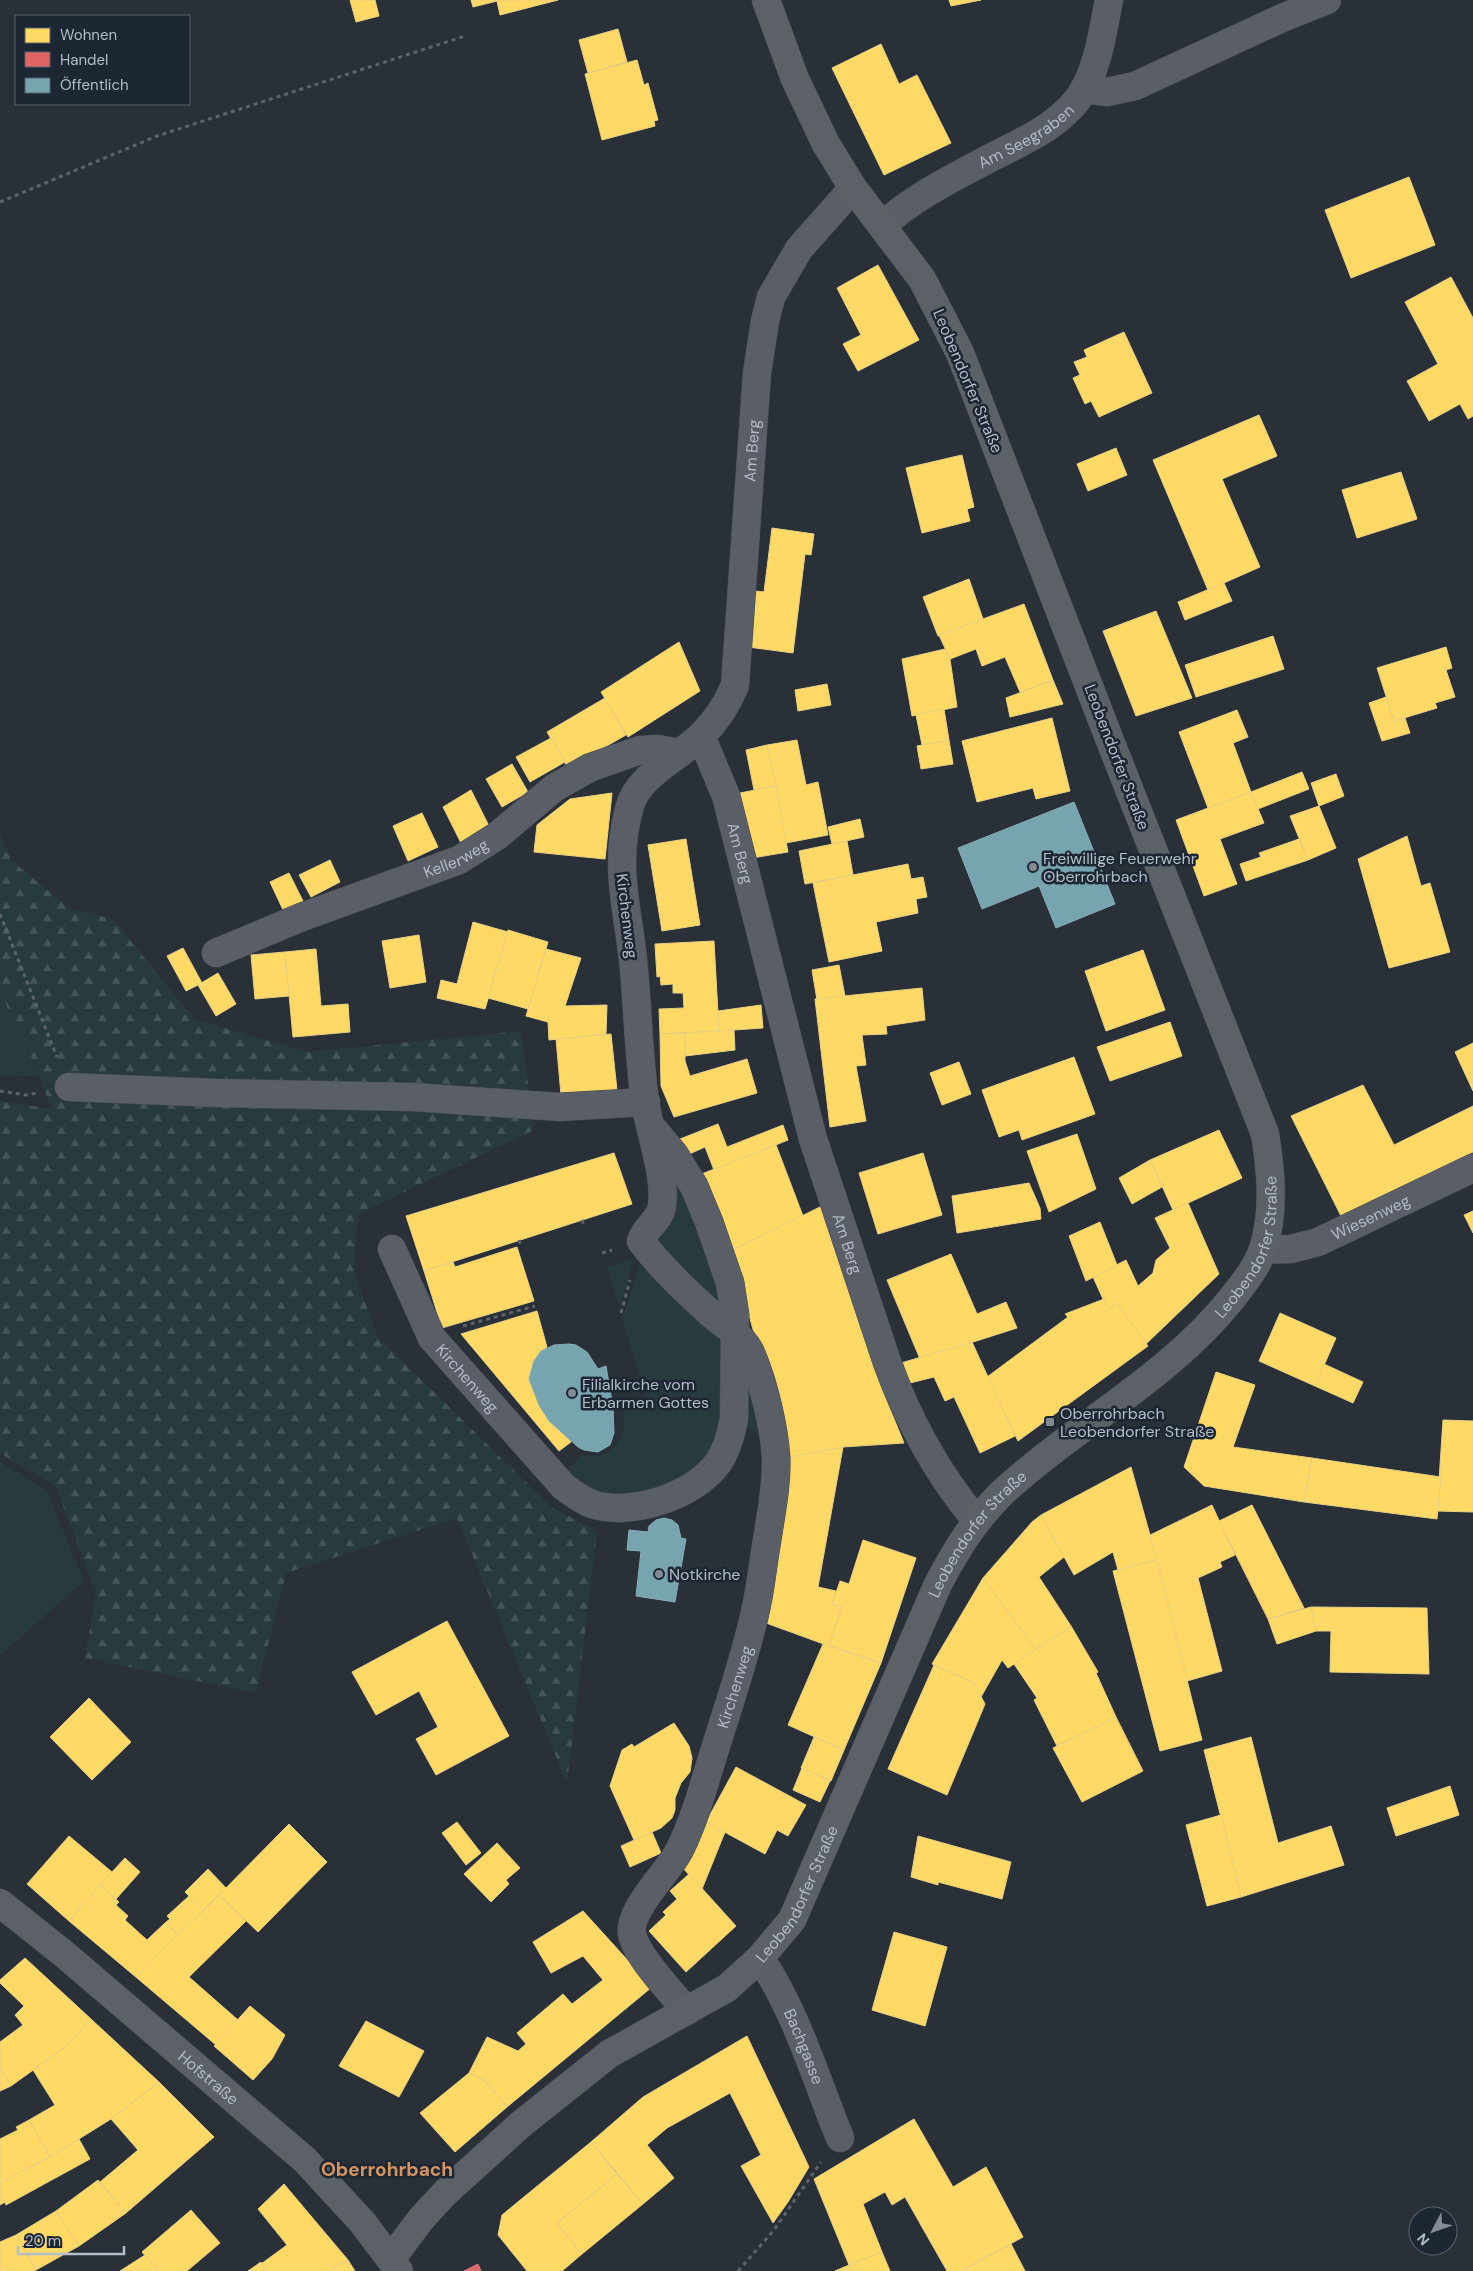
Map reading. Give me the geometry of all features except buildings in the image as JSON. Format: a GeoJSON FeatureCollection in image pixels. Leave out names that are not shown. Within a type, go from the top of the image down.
{"type":"FeatureCollection","features":[{"type":"Feature","properties":{"kind":"main road","name":"Leobendorfer Straße"},"geometry":{"type":"LineString","coordinates":[[395,2265],[421,2219],[445,2193],[520,2125],[609,2054],[726,1988],[760,1958],[792,1920],[938,1584],[957,1549],[976,1520],[1003,1492],[1033,1467],[1167,1364],[1225,1307],[1248,1278],[1263,1250],[1270,1211],[1271,1173],[1265,1134],[1108,738],[960,353],[922,279],[852,188],[826,144],[810,114],[782,47],[766,0]]}},
{"type":"Feature","properties":{"kind":"main road","name":"Hofstraße"},"geometry":{"type":"LineString","coordinates":[[0,1903],[64,1954],[305,2160],[333,2188],[395,2265]]}},
{"type":"Feature","properties":{"kind":"street","name":"Am Seegraben"},"geometry":{"type":"LineString","coordinates":[[882,226],[920,198],[1054,122],[1071,108],[1084,89],[1100,46],[1109,0]]}},
{"type":"Feature","properties":{"kind":"street"},"geometry":{"type":"LineString","coordinates":[[1084,89],[1107,92],[1135,86],[1282,18],[1327,0]]}},
{"type":"Feature","properties":{"kind":"street","name":"Am Berg"},"geometry":{"type":"LineString","coordinates":[[852,188],[798,249],[772,297],[765,321],[757,373],[734,685],[727,705],[691,745],[726,796],[813,1139],[887,1362],[900,1396],[934,1463],[954,1493],[976,1520]]}},
{"type":"Feature","properties":{"kind":"street","name":"Kellerweg"},"geometry":{"type":"LineString","coordinates":[[216,953],[302,917],[459,860],[497,836],[554,788],[589,768],[640,750],[691,745]]}},
{"type":"Feature","properties":{"kind":"street","name":"Kirchenweg"},"geometry":{"type":"LineString","coordinates":[[687,2011],[637,1948],[632,1933],[634,1918],[640,1906],[669,1867],[691,1823],[735,1685],[757,1606],[774,1495],[776,1458],[771,1426],[752,1355],[745,1342],[670,1274],[641,1241],[642,1235],[659,1216],[662,1205],[658,1161],[648,1114],[634,968],[623,900],[621,869],[623,837],[629,806],[636,792],[649,778],[691,745]]}},
{"type":"Feature","properties":{"kind":"street"},"geometry":{"type":"LineString","coordinates":[[70,1087],[217,1093],[412,1097],[648,1114]]}},
{"type":"Feature","properties":{"kind":"street","name":"Kirchenweg"},"geometry":{"type":"LineString","coordinates":[[392,1249],[432,1338],[563,1486],[578,1498],[611,1508],[646,1504],[676,1495],[692,1486],[717,1464],[724,1454],[734,1420],[734,1299],[709,1222],[682,1167],[648,1114]]}},
{"type":"Feature","properties":{"kind":"street","name":"Wiesenweg"},"geometry":{"type":"LineString","coordinates":[[1263,1250],[1291,1249],[1318,1242],[1473,1168]]}},
{"type":"Feature","properties":{"kind":"street","name":"Bachgasse"},"geometry":{"type":"LineString","coordinates":[[760,1958],[774,1978],[786,2003],[840,2138]]}},
{"type":"Feature","properties":{"kind":"path"},"geometry":{"type":"LineString","coordinates":[[0,202],[157,136],[465,36]]}},
{"type":"Feature","properties":{"kind":"path"},"geometry":{"type":"LineString","coordinates":[[0,914],[70,1087]]}},
{"type":"Feature","properties":{"kind":"path"},"geometry":{"type":"LineString","coordinates":[[582,1220],[584,1226]]}},
{"type":"Feature","properties":{"kind":"path"},"geometry":{"type":"LineString","coordinates":[[519,1240],[521,1246]]}},
{"type":"Feature","properties":{"kind":"path"},"geometry":{"type":"LineString","coordinates":[[432,1338],[459,1328],[535,1306]]}},
{"type":"Feature","properties":{"kind":"path"},"geometry":{"type":"LineString","coordinates":[[738,2271],[774,2230],[826,2153],[840,2138]]}},
{"type":"Feature","properties":{"kind":"green space"},"geometry":{"type":"Polygon","coordinates":[[[0,832],[11,860],[70,909],[113,919],[194,1019],[307,1052],[521,1031],[534,1130],[358,1214],[354,1270],[377,1336],[550,1506],[597,1531],[567,1783],[457,1518],[286,1573],[256,1693],[85,1658],[96,1592],[55,1485],[0,1453],[0,1101],[52,1109],[25,1042],[0,993],[0,832]]]}},
{"type":"Feature","properties":{"kind":"green space"},"geometry":{"type":"Polygon","coordinates":[[[0,993],[25,1042],[38,1076],[0,1077],[0,993]]]}},
{"type":"Feature","properties":{"kind":"green space"},"geometry":{"type":"Polygon","coordinates":[[[667,1163],[708,1245],[724,1314],[654,1239],[667,1163]]]}},
{"type":"Feature","properties":{"kind":"green space"},"geometry":{"type":"Polygon","coordinates":[[[634,1258],[620,1308],[607,1267],[634,1258]]]}},
{"type":"Feature","properties":{"kind":"green space"},"geometry":{"type":"Polygon","coordinates":[[[641,1262],[713,1330],[721,1343],[725,1363],[726,1397],[717,1447],[678,1485],[622,1500],[582,1486],[566,1470],[583,1455],[594,1456],[611,1451],[621,1439],[624,1422],[623,1411],[648,1403],[622,1319],[641,1262]]]}},
{"type":"Feature","properties":{"kind":"green space"},"geometry":{"type":"Polygon","coordinates":[[[743,1352],[765,1438],[745,1425],[743,1352]]]}},
{"type":"Feature","properties":{"kind":"green space"},"geometry":{"type":"Polygon","coordinates":[[[0,1462],[47,1491],[84,1581],[0,1655],[0,1462]]]}},
{"type":"Feature","properties":{"kind":"place","name":"Freiwillige Feuerwehr Oberrohrbach"},"geometry":{"type":"Point","coordinates":[1033,867]}},
{"type":"Feature","properties":{"kind":"place","name":"Filialkirche vom Erbarmen Gottes"},"geometry":{"type":"Point","coordinates":[572,1393]}},
{"type":"Feature","properties":{"kind":"place","name":"Oberrohrbach Leobendorfer Straße"},"geometry":{"type":"Point","coordinates":[1050,1422]}},
{"type":"Feature","properties":{"kind":"place","name":"Notkirche"},"geometry":{"type":"Point","coordinates":[659,1574]}},
{"type":"Feature","properties":{"kind":"district","name":"Oberrohrbach"},"geometry":{"type":"Point","coordinates":[387,2169]}}]}
